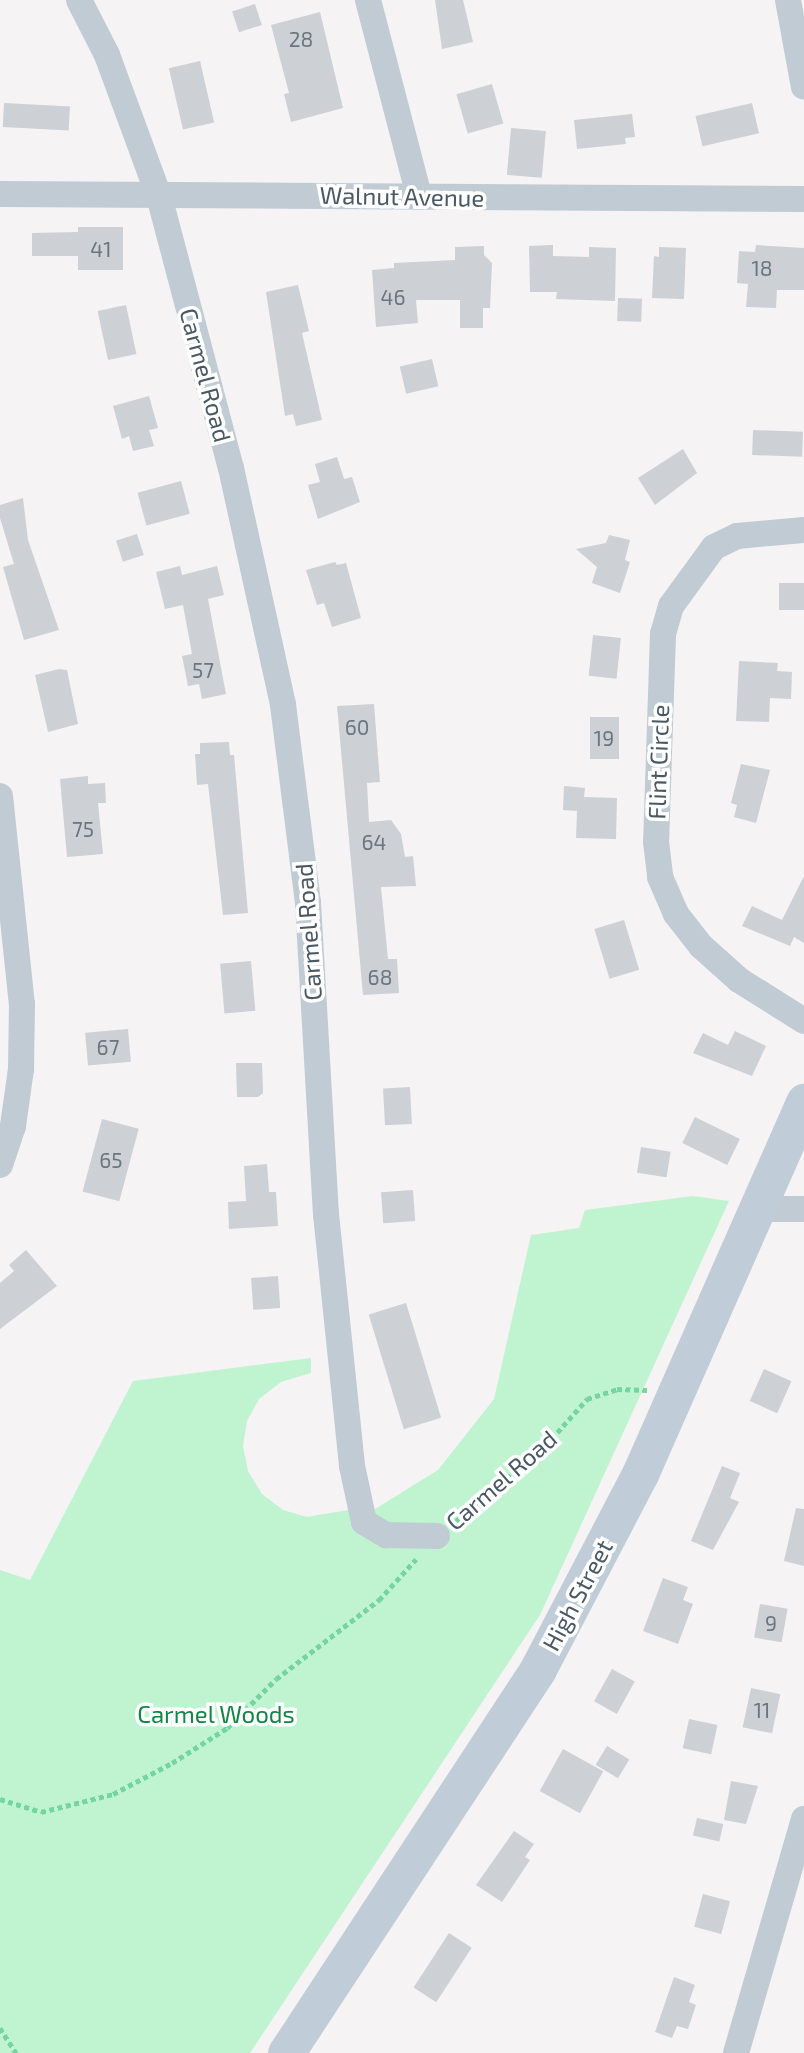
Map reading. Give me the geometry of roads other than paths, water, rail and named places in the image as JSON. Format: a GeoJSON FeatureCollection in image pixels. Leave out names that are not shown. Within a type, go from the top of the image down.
{"type":"FeatureCollection","features":[{"type":"Feature","properties":{"kind":"main road","name":"High Street"},"geometry":{"type":"LineString","coordinates":[[286,2053],[538,1669],[604,1546],[674,1397],[804,1102]]}},
{"type":"Feature","properties":{"kind":"street","name":"Carmel Road"},"geometry":{"type":"LineString","coordinates":[[79,0],[107,55],[159,196],[231,468],[283,705],[308,903],[326,1214],[352,1466],[363,1522],[386,1535],[437,1536]]}},
{"type":"Feature","properties":{"kind":"street"},"geometry":{"type":"LineString","coordinates":[[368,0],[419,197]]}},
{"type":"Feature","properties":{"kind":"street"},"geometry":{"type":"LineString","coordinates":[[788,0],[804,87]]}},
{"type":"Feature","properties":{"kind":"street","name":"Walnut Avenue"},"geometry":{"type":"LineString","coordinates":[[0,194],[804,199]]}},
{"type":"Feature","properties":{"kind":"street","name":"Flint Circle"},"geometry":{"type":"LineString","coordinates":[[804,530],[737,536],[713,547],[680,589],[663,634],[656,805],[660,877],[676,914],[701,946],[739,980],[804,1021]]}},
{"type":"Feature","properties":{"kind":"street"},"geometry":{"type":"LineString","coordinates":[[0,796],[5,904],[22,1004],[22,1069],[13,1126],[0,1165]]}},
{"type":"Feature","properties":{"kind":"street"},"geometry":{"type":"LineString","coordinates":[[755,1209],[804,1209]]}},
{"type":"Feature","properties":{"kind":"street"},"geometry":{"type":"LineString","coordinates":[[736,2053],[804,1819]]}},
{"type":"Feature","properties":{"kind":"park label","name":"Carmel Woods"},"geometry":{"type":"Point","coordinates":[216,1714]}}]}
